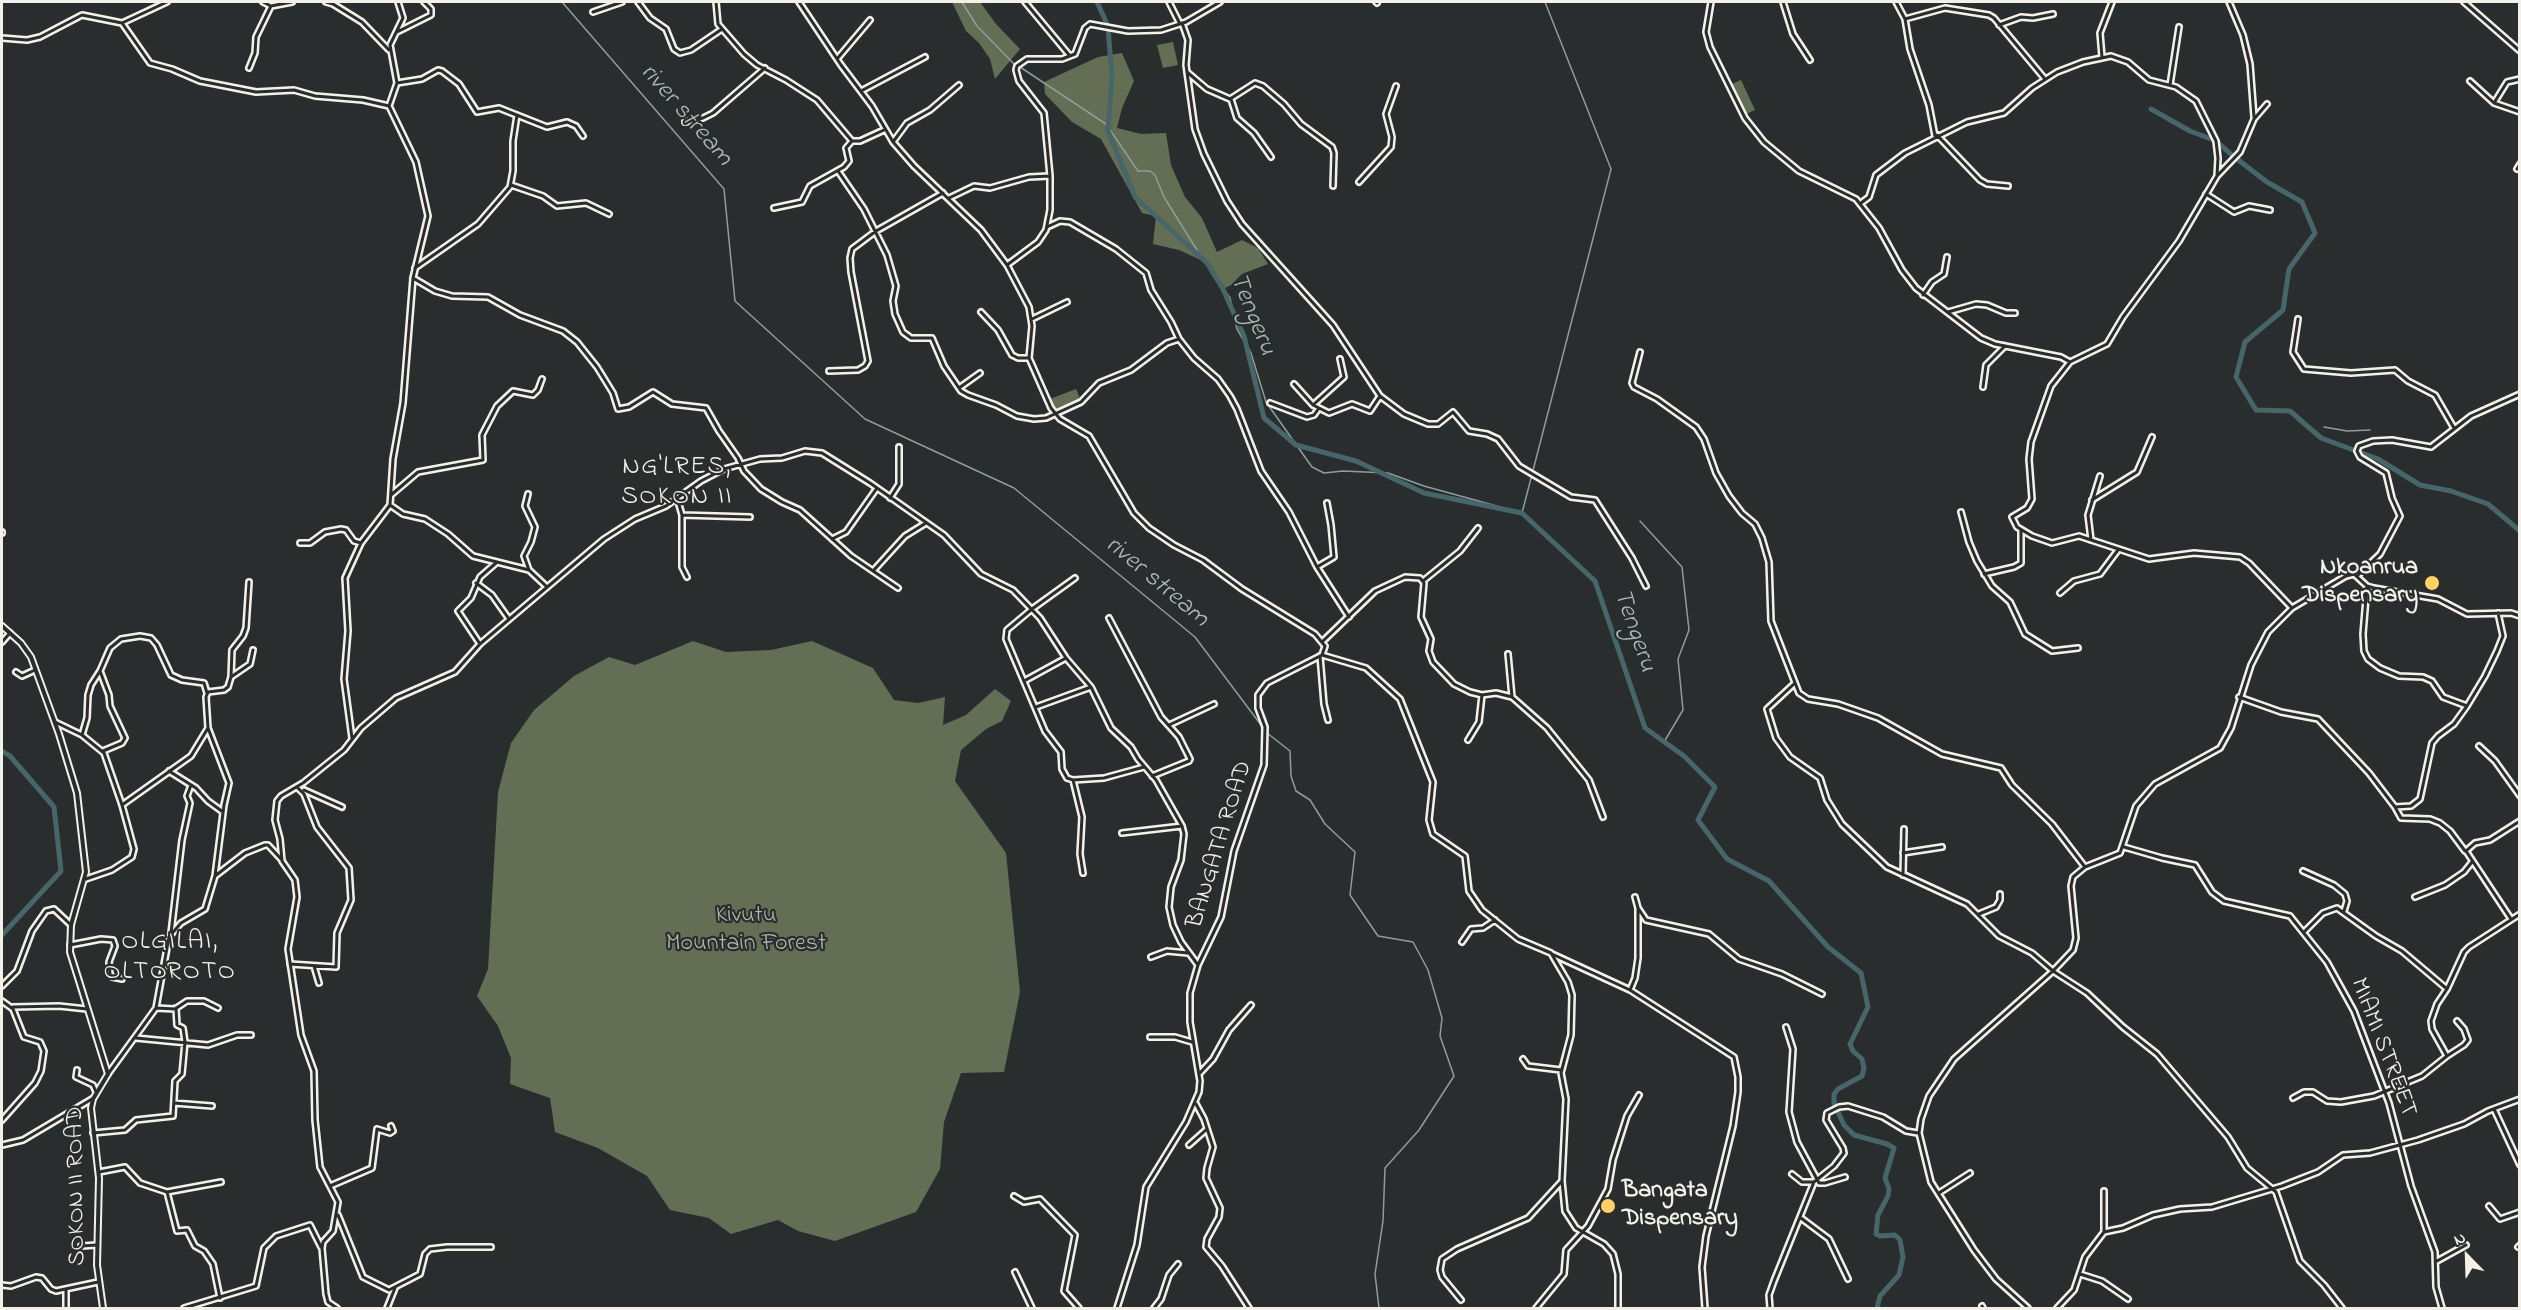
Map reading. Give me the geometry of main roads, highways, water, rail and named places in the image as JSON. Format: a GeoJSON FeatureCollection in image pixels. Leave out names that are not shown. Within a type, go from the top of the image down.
{"type":"FeatureCollection","features":[{"type":"Feature","properties":{"kind":"waterway","name":"river stream"},"geometry":{"type":"LineString","coordinates":[[562,2],[724,189],[735,301],[865,419],[1014,488],[1195,637],[1264,729]]}},
{"type":"Feature","properties":{"kind":"waterway"},"geometry":{"type":"LineString","coordinates":[[962,2],[977,26],[1015,65]]}},
{"type":"Feature","properties":{"kind":"waterway","name":"Tengeru"},"geometry":{"type":"LineString","coordinates":[[1097,2],[1107,24]]}},
{"type":"Feature","properties":{"kind":"waterway"},"geometry":{"type":"LineString","coordinates":[[1209,268],[1230,298],[1237,329],[1251,353],[1266,402],[1312,467],[1324,473],[1343,471],[1388,473],[1424,486],[1522,513],[1611,169],[1545,2]]}},
{"type":"Feature","properties":{"kind":"waterway","name":"Tengeru"},"geometry":{"type":"LineString","coordinates":[[1108,28],[1112,76],[1108,131],[1135,197],[1207,263],[1223,289],[1244,336],[1264,418],[1296,445],[1356,461],[1424,493],[1522,513],[1595,581],[1645,728],[1684,756],[1715,787],[1698,820],[1727,859],[1769,881],[1828,947],[1861,973],[1868,1007],[1850,1044],[1853,1051],[1862,1059],[1864,1069],[1862,1076],[1838,1089],[1834,1094],[1834,1103],[1844,1125],[1854,1135],[1894,1148],[1885,1178],[1889,1189],[1888,1196],[1878,1215],[1876,1234],[1895,1235],[1900,1240],[1903,1257],[1899,1275],[1880,1296],[1877,1308]]}},
{"type":"Feature","properties":{"kind":"waterway"},"geometry":{"type":"LineString","coordinates":[[1020,67],[1106,124],[1138,171],[1150,171],[1155,175],[1164,197],[1197,250]]}},
{"type":"Feature","properties":{"kind":"waterway"},"geometry":{"type":"LineString","coordinates":[[2151,109],[2190,131],[2216,141],[2233,156]]}},
{"type":"Feature","properties":{"kind":"waterway"},"geometry":{"type":"LineString","coordinates":[[2237,159],[2267,182],[2302,202],[2315,233],[2289,269],[2283,310],[2245,342],[2236,377],[2256,410],[2290,411],[2321,438],[2378,459],[2420,485],[2451,491],[2488,504],[2520,531]]}},
{"type":"Feature","properties":{"kind":"waterway"},"geometry":{"type":"LineString","coordinates":[[2324,427],[2347,431],[2370,430]]}},
{"type":"Feature","properties":{"kind":"waterway"},"geometry":{"type":"LineString","coordinates":[[1640,521],[1682,567],[1689,630],[1678,659],[1683,710],[1664,742]]}},
{"type":"Feature","properties":{"kind":"waterway","name":"river stream"},"geometry":{"type":"LineString","coordinates":[[1267,733],[1290,751],[1291,776],[1296,791],[1310,800],[1325,824],[1355,852],[1350,895],[1378,936],[1413,942],[1428,970],[1442,1018],[1440,1036],[1454,1076],[1419,1130],[1385,1168],[1383,1221],[1375,1274],[1379,1308]]}},
{"type":"Feature","properties":{"kind":"waterway"},"geometry":{"type":"LineString","coordinates":[[2,751],[10,756],[54,807],[61,871],[2,935]]}},
{"type":"Feature","properties":{"kind":"place","name":"Nkoanrua Dispensary"},"geometry":{"type":"Point","coordinates":[2432,583]}},
{"type":"Feature","properties":{"kind":"place","name":"Bangata Dispensary"},"geometry":{"type":"Point","coordinates":[1608,1206]}},
{"type":"Feature","properties":{"kind":"district","name":"NG'LRES, SOKON II"},"geometry":{"type":"Point","coordinates":[677,484]}},
{"type":"Feature","properties":{"kind":"district","name":"OLGILAI, OLTOROTO"},"geometry":{"type":"Point","coordinates":[170,959]}},
{"type":"Feature","properties":{"kind":"park label","name":"Kivutu Mountain Forest"},"geometry":{"type":"Point","coordinates":[746,931]}}]}
